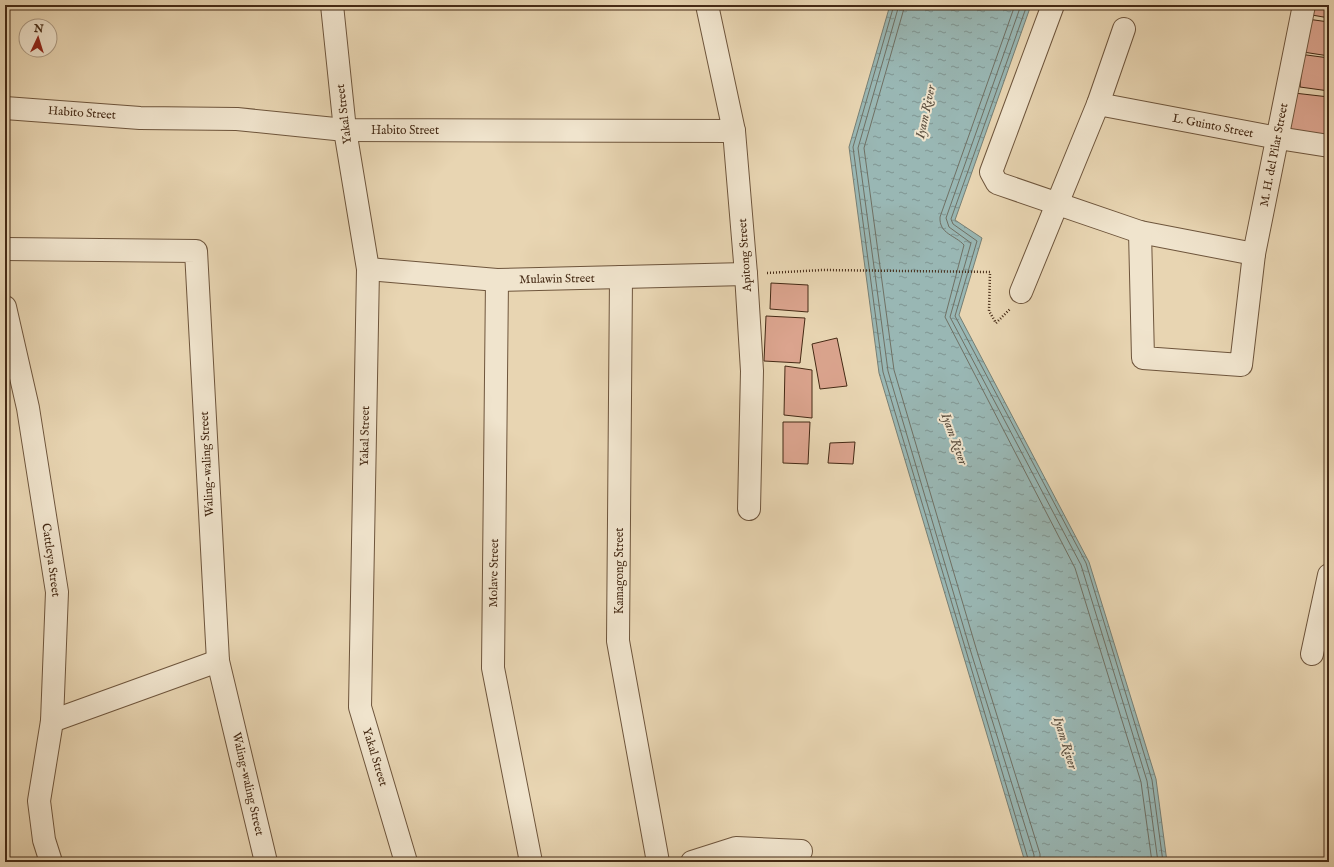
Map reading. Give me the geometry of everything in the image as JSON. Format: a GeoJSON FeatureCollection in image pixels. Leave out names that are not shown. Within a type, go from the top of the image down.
{"type":"FeatureCollection","features":[{"type":"Feature","properties":{"kind":"street","name":"Yakal Street"},"geometry":{"type":"LineString","coordinates":[[332,5],[345,130],[368,269],[360,707],[406,862]]}},
{"type":"Feature","properties":{"kind":"street","name":"Apitong Street"},"geometry":{"type":"LineString","coordinates":[[707,5],[734,131],[746,274],[752,370],[749,509]]}},
{"type":"Feature","properties":{"kind":"street"},"geometry":{"type":"LineString","coordinates":[[1053,5],[992,172],[997,184],[1140,232],[1254,254]]}},
{"type":"Feature","properties":{"kind":"street","name":"M. H. del Pilar Street"},"geometry":{"type":"LineString","coordinates":[[1140,232],[1143,358],[1241,365],[1254,254],[1304,5]]}},
{"type":"Feature","properties":{"kind":"street"},"geometry":{"type":"LineString","coordinates":[[1021,292],[1056,203],[1098,104],[1124,29]]}},
{"type":"Feature","properties":{"kind":"street","name":"L. Guinto Street"},"geometry":{"type":"LineString","coordinates":[[1098,104],[1278,138],[1329,146]]}},
{"type":"Feature","properties":{"kind":"street","name":"Habito Street"},"geometry":{"type":"LineString","coordinates":[[5,108],[140,118],[238,119],[345,130],[734,131]]}},
{"type":"Feature","properties":{"kind":"street","name":"Waling-waling Street"},"geometry":{"type":"LineString","coordinates":[[5,249],[196,251],[218,661],[266,862]]}},
{"type":"Feature","properties":{"kind":"street","name":"Mulawin Street"},"geometry":{"type":"LineString","coordinates":[[368,269],[497,280],[746,274]]}},
{"type":"Feature","properties":{"kind":"street","name":"Kamagong Street"},"geometry":{"type":"LineString","coordinates":[[621,277],[618,641],[658,862]]}},
{"type":"Feature","properties":{"kind":"street","name":"Molave Street"},"geometry":{"type":"LineString","coordinates":[[497,280],[493,668],[531,862]]}},
{"type":"Feature","properties":{"kind":"street","name":"Cattleya Street"},"geometry":{"type":"LineString","coordinates":[[5,307],[28,408],[57,592],[52,721],[38,801],[44,840],[51,862]]}},
{"type":"Feature","properties":{"kind":"street"},"geometry":{"type":"LineString","coordinates":[[1312,654],[1329,575]]}},
{"type":"Feature","properties":{"kind":"street"},"geometry":{"type":"LineString","coordinates":[[52,721],[218,661]]}},
{"type":"Feature","properties":{"kind":"street"},"geometry":{"type":"LineString","coordinates":[[692,862],[735,855],[801,851]]}},
{"type":"Feature","properties":{"kind":"path"},"geometry":{"type":"LineString","coordinates":[[746,274],[823,270],[990,272],[989,312],[996,323],[1010,308],[1021,292]]}},
{"type":"Feature","properties":{"kind":"water","name":"Iyam River"},"geometry":{"type":"Polygon","coordinates":[[[890,5],[1031,5],[955,220],[982,238],[959,315],[1089,562],[1156,779],[1167,862],[1025,862],[879,373],[849,147],[890,5]]]}},
{"type":"Feature","properties":{"kind":"building"},"geometry":{"type":"Polygon","coordinates":[[[1313,5],[1329,5],[1329,18],[1312,15],[1313,5]]]}},
{"type":"Feature","properties":{"kind":"building"},"geometry":{"type":"Polygon","coordinates":[[[1307,19],[1329,22],[1329,56],[1303,52],[1307,19]]]}},
{"type":"Feature","properties":{"kind":"building"},"geometry":{"type":"Polygon","coordinates":[[[1299,54],[1329,58],[1329,91],[1300,87],[1301,75],[1299,54]]]}},
{"type":"Feature","properties":{"kind":"building"},"geometry":{"type":"Polygon","coordinates":[[[1294,93],[1329,97],[1329,139],[1289,134],[1294,93]]]}},
{"type":"Feature","properties":{"kind":"building"},"geometry":{"type":"Polygon","coordinates":[[[771,283],[808,285],[808,312],[770,309],[771,283]]]}},
{"type":"Feature","properties":{"kind":"building"},"geometry":{"type":"Polygon","coordinates":[[[766,316],[805,318],[800,363],[764,361],[766,316]]]}},
{"type":"Feature","properties":{"kind":"building"},"geometry":{"type":"Polygon","coordinates":[[[837,338],[847,386],[820,389],[812,344],[837,338]]]}},
{"type":"Feature","properties":{"kind":"building"},"geometry":{"type":"Polygon","coordinates":[[[785,366],[812,370],[812,418],[784,415],[785,366]]]}},
{"type":"Feature","properties":{"kind":"building"},"geometry":{"type":"Polygon","coordinates":[[[783,422],[810,422],[808,464],[783,463],[783,422]]]}},
{"type":"Feature","properties":{"kind":"building"},"geometry":{"type":"Polygon","coordinates":[[[855,442],[853,464],[828,463],[830,443],[855,442]]]}}]}
